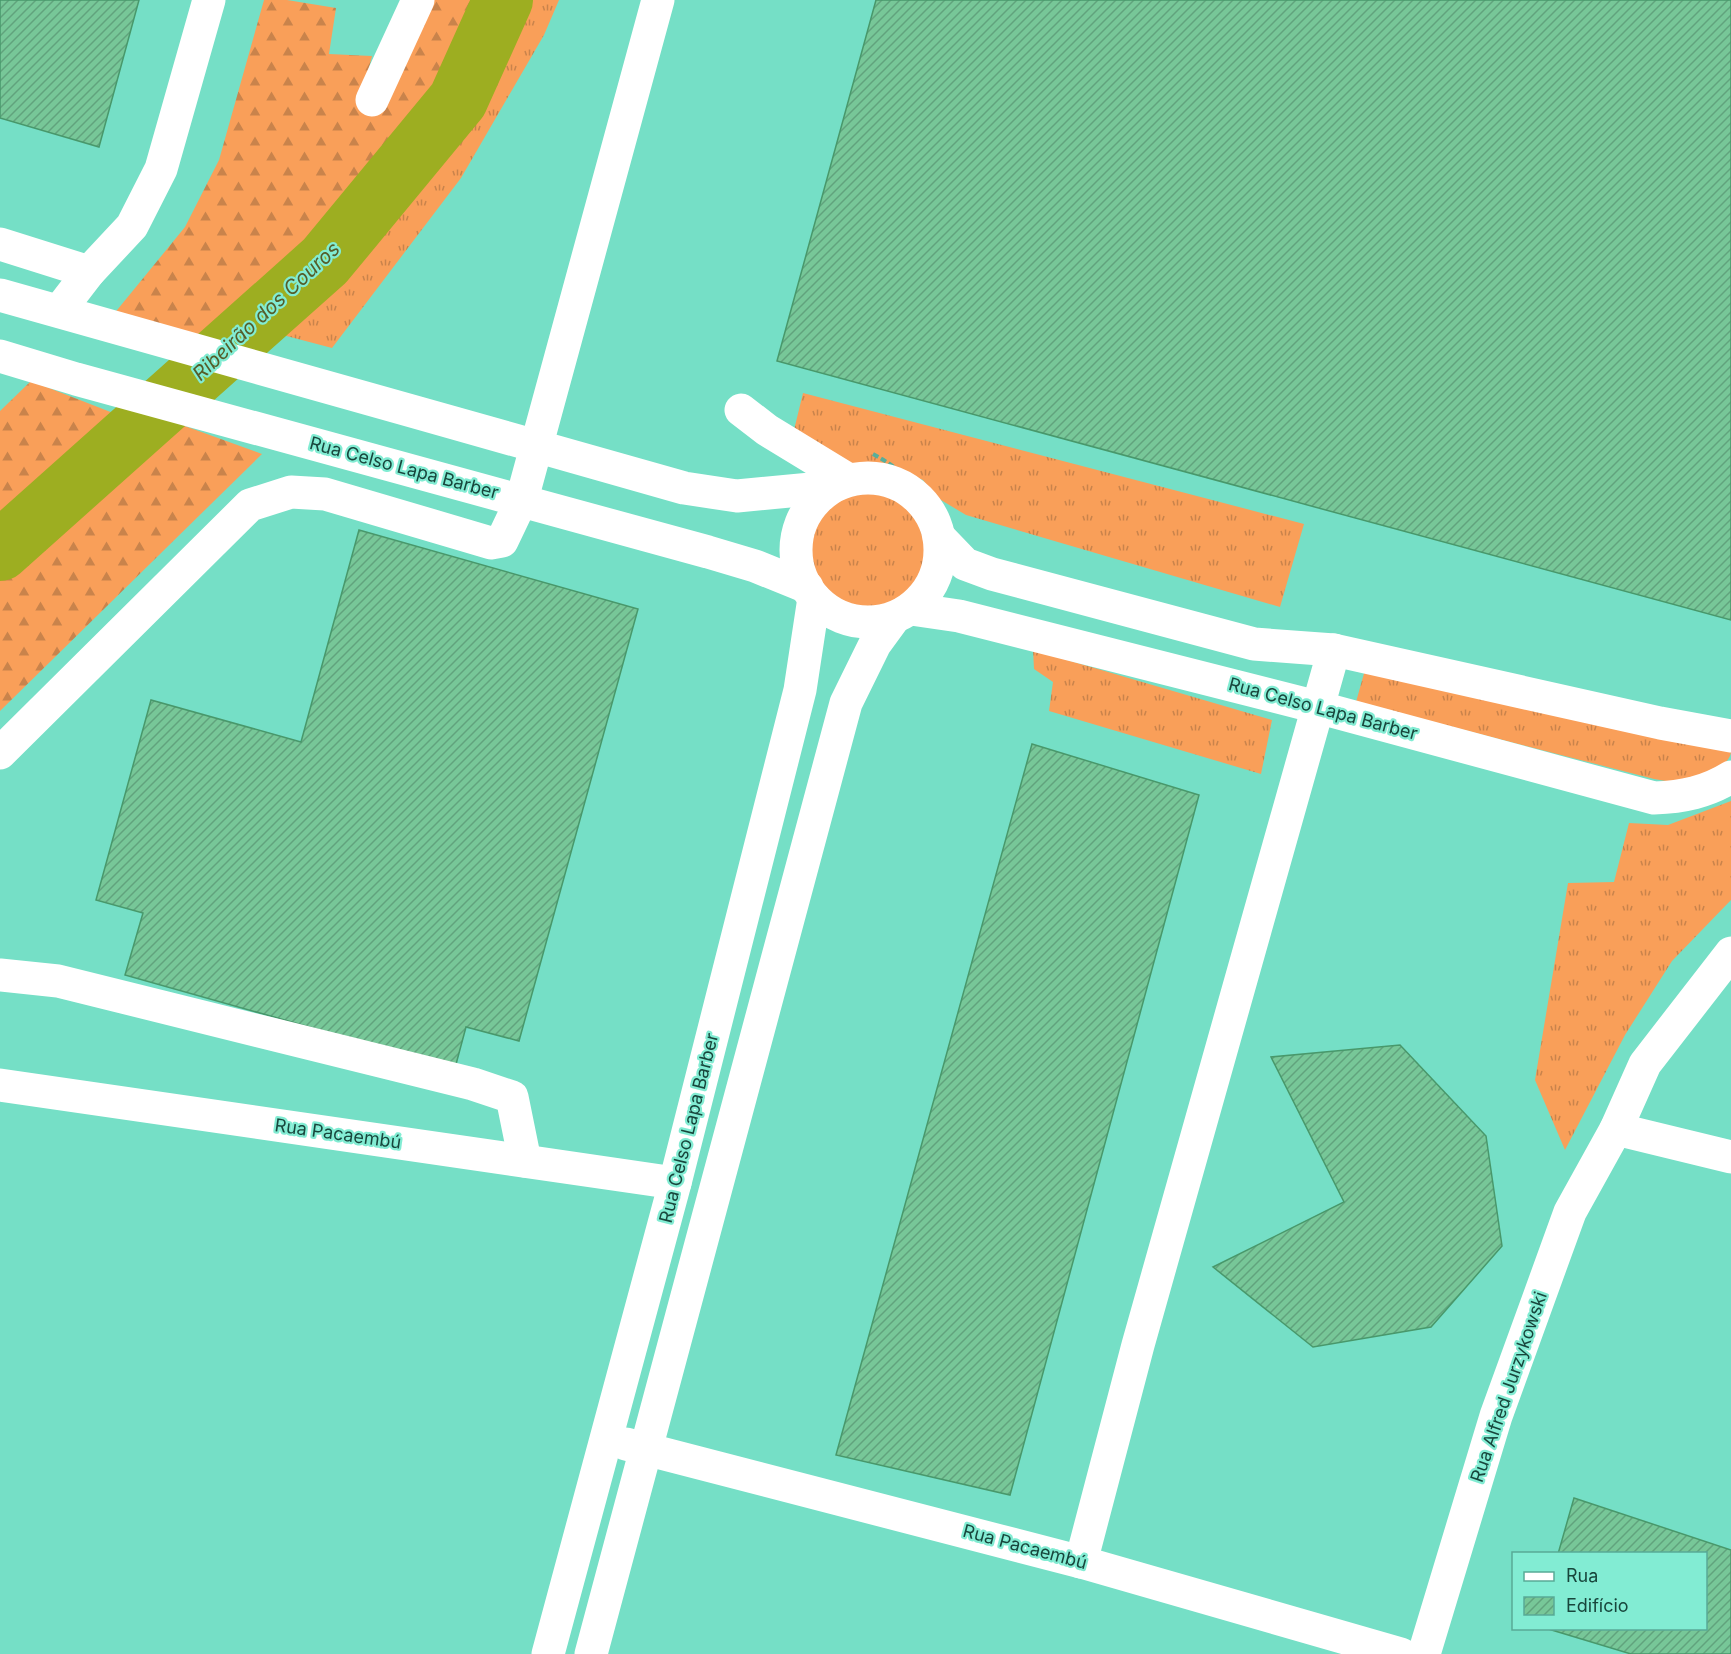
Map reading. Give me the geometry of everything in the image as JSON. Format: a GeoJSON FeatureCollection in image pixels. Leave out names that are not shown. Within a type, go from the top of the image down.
{"type":"FeatureCollection","features":[{"type":"Feature","properties":{"kind":"street"},"geometry":{"type":"LineString","coordinates":[[59,311],[89,272],[132,226],[161,169],[209,0]]}},
{"type":"Feature","properties":{"kind":"street"},"geometry":{"type":"LineString","coordinates":[[372,100],[418,0]]}},
{"type":"Feature","properties":{"kind":"street"},"geometry":{"type":"LineString","coordinates":[[0,753],[250,505],[291,492],[325,494],[491,543],[502,541],[522,499],[658,0]]}},
{"type":"Feature","properties":{"kind":"street"},"geometry":{"type":"LineString","coordinates":[[0,244],[89,272]]}},
{"type":"Feature","properties":{"kind":"street"},"geometry":{"type":"LineString","coordinates":[[0,295],[120,331],[266,368],[684,488],[737,496],[841,484],[867,478],[885,480],[903,487],[918,497],[940,524],[965,564],[992,574],[1254,644],[1334,650],[1660,723],[1731,736]]}},
{"type":"Feature","properties":{"kind":"street","name":"Rua Celso Lapa Barber"},"geometry":{"type":"LineString","coordinates":[[0,356],[86,382],[522,499],[755,566],[810,593],[800,690],[675,1183],[548,1654]]}},
{"type":"Feature","properties":{"kind":"street"},"geometry":{"type":"LineString","coordinates":[[741,410],[841,484]]}},
{"type":"Feature","properties":{"kind":"street"},"geometry":{"type":"LineString","coordinates":[[841,484],[814,502],[802,521],[797,543],[798,566],[810,593],[831,612],[852,621],[873,622],[903,613]]}},
{"type":"Feature","properties":{"kind":"street"},"geometry":{"type":"LineString","coordinates":[[591,1654],[846,703],[875,644],[903,613],[929,590],[939,564],[940,524]]}},
{"type":"Feature","properties":{"kind":"street","name":"Rua Celso Lapa Barber"},"geometry":{"type":"LineString","coordinates":[[903,613],[959,616],[1317,706],[1654,798],[1680,797],[1700,792],[1731,777]]}},
{"type":"Feature","properties":{"kind":"street"},"geometry":{"type":"LineString","coordinates":[[1081,1562],[1138,1345],[1334,650]]}},
{"type":"Feature","properties":{"kind":"street","name":"Rua Alfred Jurzykowski"},"geometry":{"type":"LineString","coordinates":[[1424,1654],[1508,1384],[1570,1212],[1616,1129],[1645,1064],[1731,953]]}},
{"type":"Feature","properties":{"kind":"street"},"geometry":{"type":"LineString","coordinates":[[0,975],[58,981],[473,1084],[512,1097],[525,1161]]}},
{"type":"Feature","properties":{"kind":"street","name":"Rua Pacaembú"},"geometry":{"type":"LineString","coordinates":[[0,1085],[675,1183]]}},
{"type":"Feature","properties":{"kind":"street"},"geometry":{"type":"LineString","coordinates":[[1616,1129],[1731,1157]]}},
{"type":"Feature","properties":{"kind":"street","name":"Rua Pacaembú"},"geometry":{"type":"LineString","coordinates":[[607,1438],[1081,1562],[1401,1654]]}},
{"type":"Feature","properties":{"kind":"path"},"geometry":{"type":"LineString","coordinates":[[869,452],[889,462],[919,485],[940,524]]}},
{"type":"Feature","properties":{"kind":"green space"},"geometry":{"type":"Polygon","coordinates":[[[264,0],[287,0],[336,8],[329,54],[372,56],[359,108],[428,0],[490,0],[450,93],[322,247],[213,342],[113,315],[185,227],[219,160],[264,0]]]}},
{"type":"Feature","properties":{"kind":"green space"},"geometry":{"type":"Polygon","coordinates":[[[525,0],[559,0],[544,35],[461,178],[332,348],[279,334],[348,263],[476,109],[525,0]]]}},
{"type":"Feature","properties":{"kind":"green space"},"geometry":{"type":"Polygon","coordinates":[[[31,381],[126,418],[0,532],[0,411],[31,381]]]}},
{"type":"Feature","properties":{"kind":"green space"},"geometry":{"type":"Polygon","coordinates":[[[803,393],[1304,524],[1280,607],[966,515],[936,497],[923,480],[895,469],[851,466],[794,430],[803,393]]]}},
{"type":"Feature","properties":{"kind":"green space"},"geometry":{"type":"Polygon","coordinates":[[[171,421],[262,454],[0,711],[0,577],[171,421]]]}},
{"type":"Feature","properties":{"kind":"green space"},"geometry":{"type":"Polygon","coordinates":[[[869,492],[892,496],[911,509],[924,528],[928,551],[924,574],[911,593],[892,606],[869,610],[846,606],[827,593],[814,574],[810,551],[814,528],[827,509],[846,496],[869,492]]]}},
{"type":"Feature","properties":{"kind":"green space"},"geometry":{"type":"Polygon","coordinates":[[[1033,650],[1272,720],[1261,774],[1049,711],[1053,682],[1034,669],[1033,650]]]}},
{"type":"Feature","properties":{"kind":"green space"},"geometry":{"type":"Polygon","coordinates":[[[1368,659],[1731,751],[1725,763],[1702,776],[1678,782],[1654,779],[1356,702],[1368,659]]]}},
{"type":"Feature","properties":{"kind":"green space"},"geometry":{"type":"Polygon","coordinates":[[[1731,801],[1731,900],[1672,961],[1625,1035],[1565,1150],[1535,1080],[1568,883],[1614,882],[1629,823],[1668,825],[1731,801]]]}},
{"type":"Feature","properties":{"kind":"building"},"geometry":{"type":"Polygon","coordinates":[[[0,0],[139,0],[99,147],[0,118],[0,0]]]}},
{"type":"Feature","properties":{"kind":"building"},"geometry":{"type":"Polygon","coordinates":[[[876,0],[1731,0],[1731,620],[777,361],[876,0]]]}},
{"type":"Feature","properties":{"kind":"building"},"geometry":{"type":"Polygon","coordinates":[[[359,530],[638,609],[519,1041],[466,1027],[455,1068],[125,975],[143,913],[96,900],[151,700],[301,742],[359,530]]]}},
{"type":"Feature","properties":{"kind":"building"},"geometry":{"type":"Polygon","coordinates":[[[1032,744],[1199,795],[1010,1495],[836,1455],[1032,744]]]}},
{"type":"Feature","properties":{"kind":"building"},"geometry":{"type":"Polygon","coordinates":[[[1400,1045],[1486,1136],[1502,1246],[1431,1327],[1313,1347],[1213,1267],[1344,1202],[1271,1057],[1400,1045]]]}},
{"type":"Feature","properties":{"kind":"building"},"geometry":{"type":"Polygon","coordinates":[[[1574,1498],[1731,1550],[1731,1654],[1631,1654],[1552,1630],[1707,1630],[1707,1552],[1559,1552],[1574,1498]]]}},
{"type":"Feature","properties":{"kind":"waterway","name":"Ribeirão dos Couros"},"geometry":{"type":"LineString","coordinates":[[0,551],[325,261],[458,100],[503,0]]}}]}
